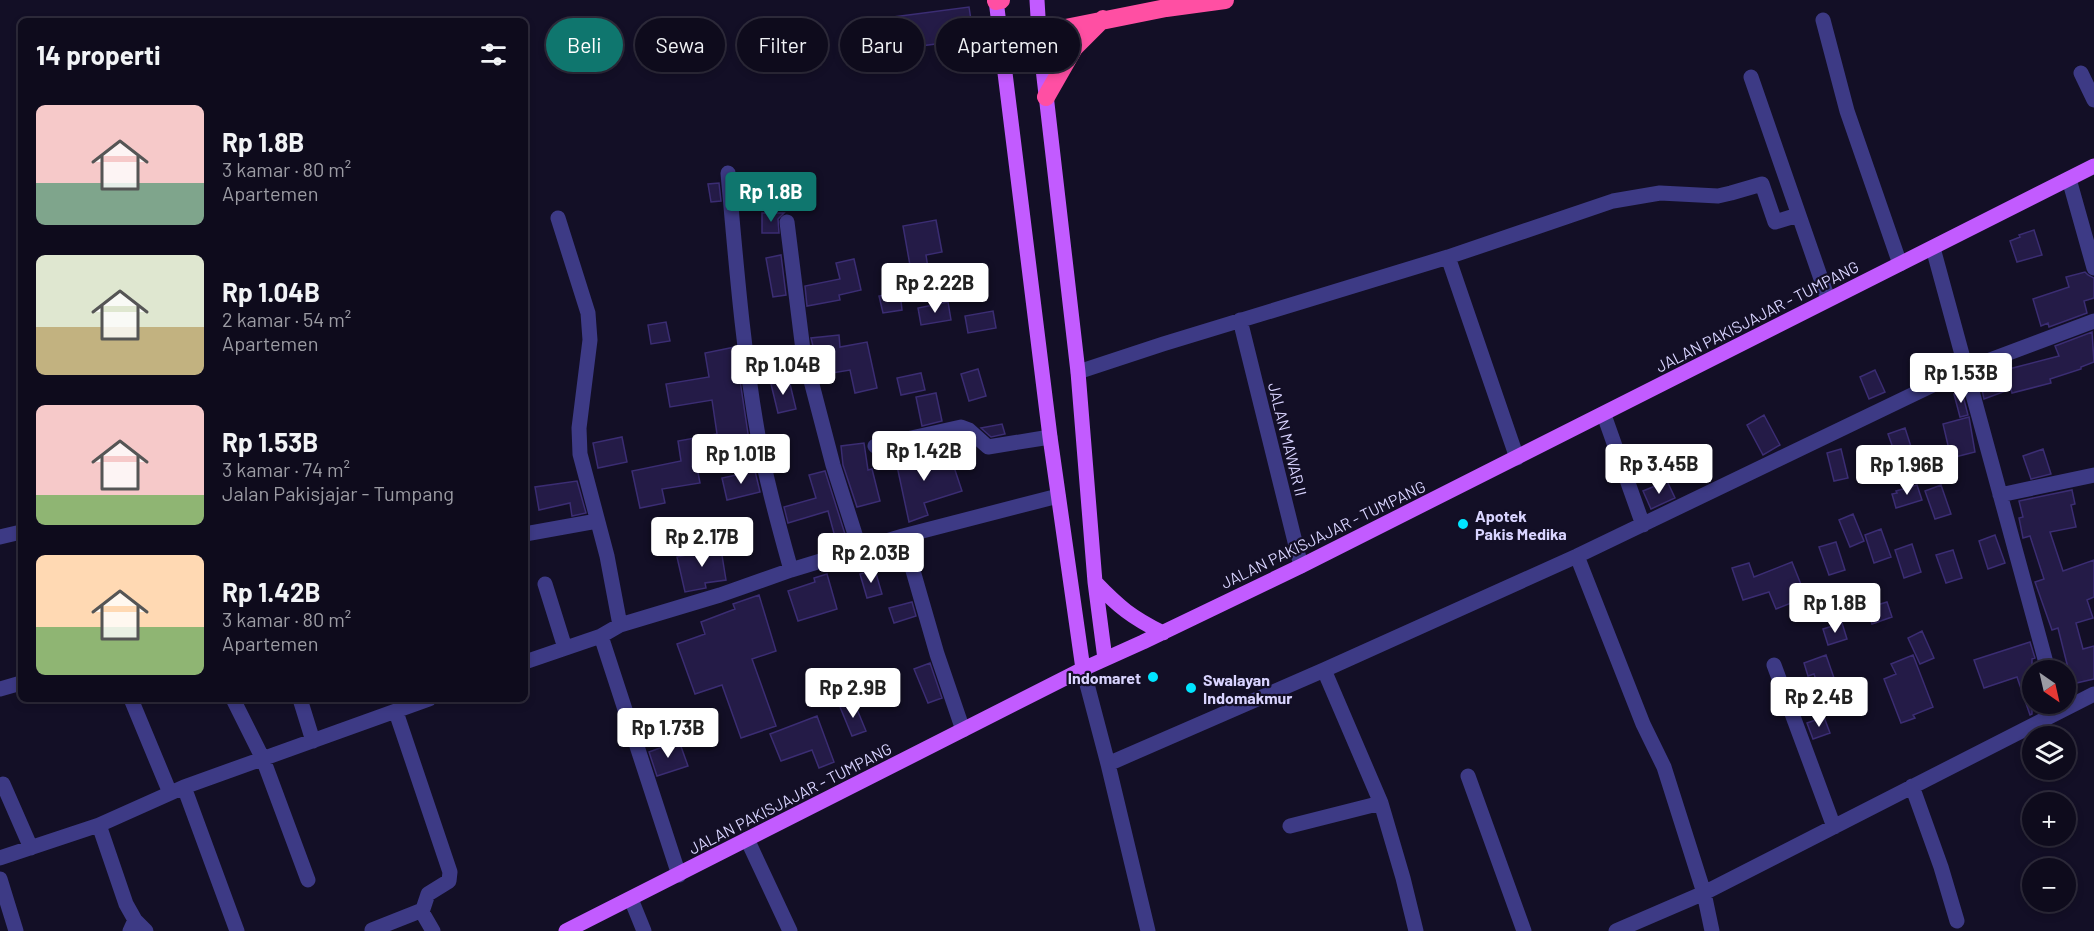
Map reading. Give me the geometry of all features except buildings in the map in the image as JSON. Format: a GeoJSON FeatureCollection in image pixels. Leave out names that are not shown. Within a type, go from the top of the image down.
{"type":"FeatureCollection","features":[{"type":"Feature","properties":{"kind":"highway"},"geometry":{"type":"LineString","coordinates":[[996,0],[1001,0]]}},
{"type":"Feature","properties":{"kind":"highway"},"geometry":{"type":"LineString","coordinates":[[1080,24],[1166,8],[1225,0]]}},
{"type":"Feature","properties":{"kind":"highway"},"geometry":{"type":"LineString","coordinates":[[1046,97],[1074,48],[1103,19]]}},
{"type":"Feature","properties":{"kind":"main road"},"geometry":{"type":"LineString","coordinates":[[996,0],[998,18]]}},
{"type":"Feature","properties":{"kind":"main road"},"geometry":{"type":"LineString","coordinates":[[1037,0],[1038,18]]}},
{"type":"Feature","properties":{"kind":"main road"},"geometry":{"type":"LineString","coordinates":[[1005,72],[1050,437],[1083,669]]}},
{"type":"Feature","properties":{"kind":"main road"},"geometry":{"type":"LineString","coordinates":[[1043,72],[1078,372],[1095,582],[1105,659]]}},
{"type":"Feature","properties":{"kind":"main road","name":"JALAN PAKISJAJAR - TUMPANG"},"geometry":{"type":"LineString","coordinates":[[566,931],[1083,669],[1301,566],[1604,415],[1828,299],[2094,166]]}},
{"type":"Feature","properties":{"kind":"main road"},"geometry":{"type":"LineString","coordinates":[[1095,582],[1125,612],[1163,633]]}},
{"type":"Feature","properties":{"kind":"street"},"geometry":{"type":"LineString","coordinates":[[1823,20],[1847,111],[1900,264]]}},
{"type":"Feature","properties":{"kind":"street"},"geometry":{"type":"LineString","coordinates":[[2081,73],[2094,100]]}},
{"type":"Feature","properties":{"kind":"street"},"geometry":{"type":"LineString","coordinates":[[1751,77],[1828,299]]}},
{"type":"Feature","properties":{"kind":"street"},"geometry":{"type":"LineString","coordinates":[[728,173],[741,319],[759,441],[774,513],[791,570]]}},
{"type":"Feature","properties":{"kind":"street"},"geometry":{"type":"LineString","coordinates":[[2068,179],[2094,268]]}},
{"type":"Feature","properties":{"kind":"street"},"geometry":{"type":"LineString","coordinates":[[1078,372],[1448,257],[1613,201],[1660,193],[1731,194],[1762,184],[1775,222],[1798,215]]}},
{"type":"Feature","properties":{"kind":"street"},"geometry":{"type":"LineString","coordinates":[[558,218],[588,313],[590,339],[579,428],[580,454],[607,556],[620,625]]}},
{"type":"Feature","properties":{"kind":"street"},"geometry":{"type":"LineString","coordinates":[[787,222],[803,350],[833,465],[860,550]]}},
{"type":"Feature","properties":{"kind":"street"},"geometry":{"type":"LineString","coordinates":[[1933,248],[2045,660]]}},
{"type":"Feature","properties":{"kind":"street"},"geometry":{"type":"LineString","coordinates":[[1448,257],[1517,458]]}},
{"type":"Feature","properties":{"kind":"street","name":"JALAN MAWAR II"},"geometry":{"type":"LineString","coordinates":[[1240,320],[1301,566]]}},
{"type":"Feature","properties":{"kind":"street"},"geometry":{"type":"LineString","coordinates":[[1108,764],[1577,556],[1966,369],[2094,321]]}},
{"type":"Feature","properties":{"kind":"street"},"geometry":{"type":"LineString","coordinates":[[1604,415],[1643,525]]}},
{"type":"Feature","properties":{"kind":"street"},"geometry":{"type":"LineString","coordinates":[[875,446],[961,427],[969,430],[988,447],[1050,437]]}},
{"type":"Feature","properties":{"kind":"street"},"geometry":{"type":"LineString","coordinates":[[2000,495],[2094,476]]}},
{"type":"Feature","properties":{"kind":"street"},"geometry":{"type":"LineString","coordinates":[[528,661],[601,636],[620,625],[720,595],[791,570],[903,536],[1058,495]]}},
{"type":"Feature","properties":{"kind":"street"},"geometry":{"type":"LineString","coordinates":[[528,533],[597,521]]}},
{"type":"Feature","properties":{"kind":"street"},"geometry":{"type":"LineString","coordinates":[[0,537],[18,533]]}},
{"type":"Feature","properties":{"kind":"street"},"geometry":{"type":"LineString","coordinates":[[903,536],[937,654],[963,730]]}},
{"type":"Feature","properties":{"kind":"street"},"geometry":{"type":"LineString","coordinates":[[1577,556],[1643,724],[1664,767],[1704,893],[1712,931]]}},
{"type":"Feature","properties":{"kind":"street"},"geometry":{"type":"LineString","coordinates":[[545,584],[565,648]]}},
{"type":"Feature","properties":{"kind":"street"},"geometry":{"type":"LineString","coordinates":[[601,636],[679,875]]}},
{"type":"Feature","properties":{"kind":"street"},"geometry":{"type":"LineString","coordinates":[[1774,665],[1834,827]]}},
{"type":"Feature","properties":{"kind":"street"},"geometry":{"type":"LineString","coordinates":[[1083,669],[1148,931]]}},
{"type":"Feature","properties":{"kind":"street"},"geometry":{"type":"LineString","coordinates":[[1324,670],[1381,802],[1416,931]]}},
{"type":"Feature","properties":{"kind":"street"},"geometry":{"type":"LineString","coordinates":[[0,689],[18,684]]}},
{"type":"Feature","properties":{"kind":"street"},"geometry":{"type":"LineString","coordinates":[[2076,701],[2094,694]]}},
{"type":"Feature","properties":{"kind":"street"},"geometry":{"type":"LineString","coordinates":[[132,702],[170,793]]}},
{"type":"Feature","properties":{"kind":"street"},"geometry":{"type":"LineString","coordinates":[[234,702],[263,759],[308,880]]}},
{"type":"Feature","properties":{"kind":"street"},"geometry":{"type":"LineString","coordinates":[[301,702],[313,741]]}},
{"type":"Feature","properties":{"kind":"street"},"geometry":{"type":"LineString","coordinates":[[0,858],[99,825],[184,787],[396,712],[411,702]]}},
{"type":"Feature","properties":{"kind":"street"},"geometry":{"type":"LineString","coordinates":[[396,712],[450,872],[449,881],[428,894],[423,912],[433,931]]}},
{"type":"Feature","properties":{"kind":"street"},"geometry":{"type":"LineString","coordinates":[[1616,931],[1704,893],[2047,714]]}},
{"type":"Feature","properties":{"kind":"street"},"geometry":{"type":"LineString","coordinates":[[1468,776],[1524,931]]}},
{"type":"Feature","properties":{"kind":"street"},"geometry":{"type":"LineString","coordinates":[[1,781],[31,848]]}},
{"type":"Feature","properties":{"kind":"street"},"geometry":{"type":"LineString","coordinates":[[1912,786],[1941,867],[1957,921]]}},
{"type":"Feature","properties":{"kind":"street"},"geometry":{"type":"LineString","coordinates":[[184,787],[237,931]]}},
{"type":"Feature","properties":{"kind":"street"},"geometry":{"type":"LineString","coordinates":[[1290,826],[1381,802]]}},
{"type":"Feature","properties":{"kind":"street"},"geometry":{"type":"LineString","coordinates":[[99,825],[126,904],[137,927]]}},
{"type":"Feature","properties":{"kind":"street"},"geometry":{"type":"LineString","coordinates":[[747,839],[790,931]]}},
{"type":"Feature","properties":{"kind":"street"},"geometry":{"type":"LineString","coordinates":[[0,879],[16,931]]}},
{"type":"Feature","properties":{"kind":"street"},"geometry":{"type":"LineString","coordinates":[[631,899],[644,931]]}},
{"type":"Feature","properties":{"kind":"street"},"geometry":{"type":"LineString","coordinates":[[372,930],[415,911],[423,912]]}},
{"type":"Feature","properties":{"kind":"place","name":"Apotek Pakis Medika"},"geometry":{"type":"Point","coordinates":[1463,524]}},
{"type":"Feature","properties":{"kind":"place","name":"Indomaret"},"geometry":{"type":"Point","coordinates":[1153,677]}},
{"type":"Feature","properties":{"kind":"place","name":"Swalayan Indomakmur"},"geometry":{"type":"Point","coordinates":[1191,688]}}]}
